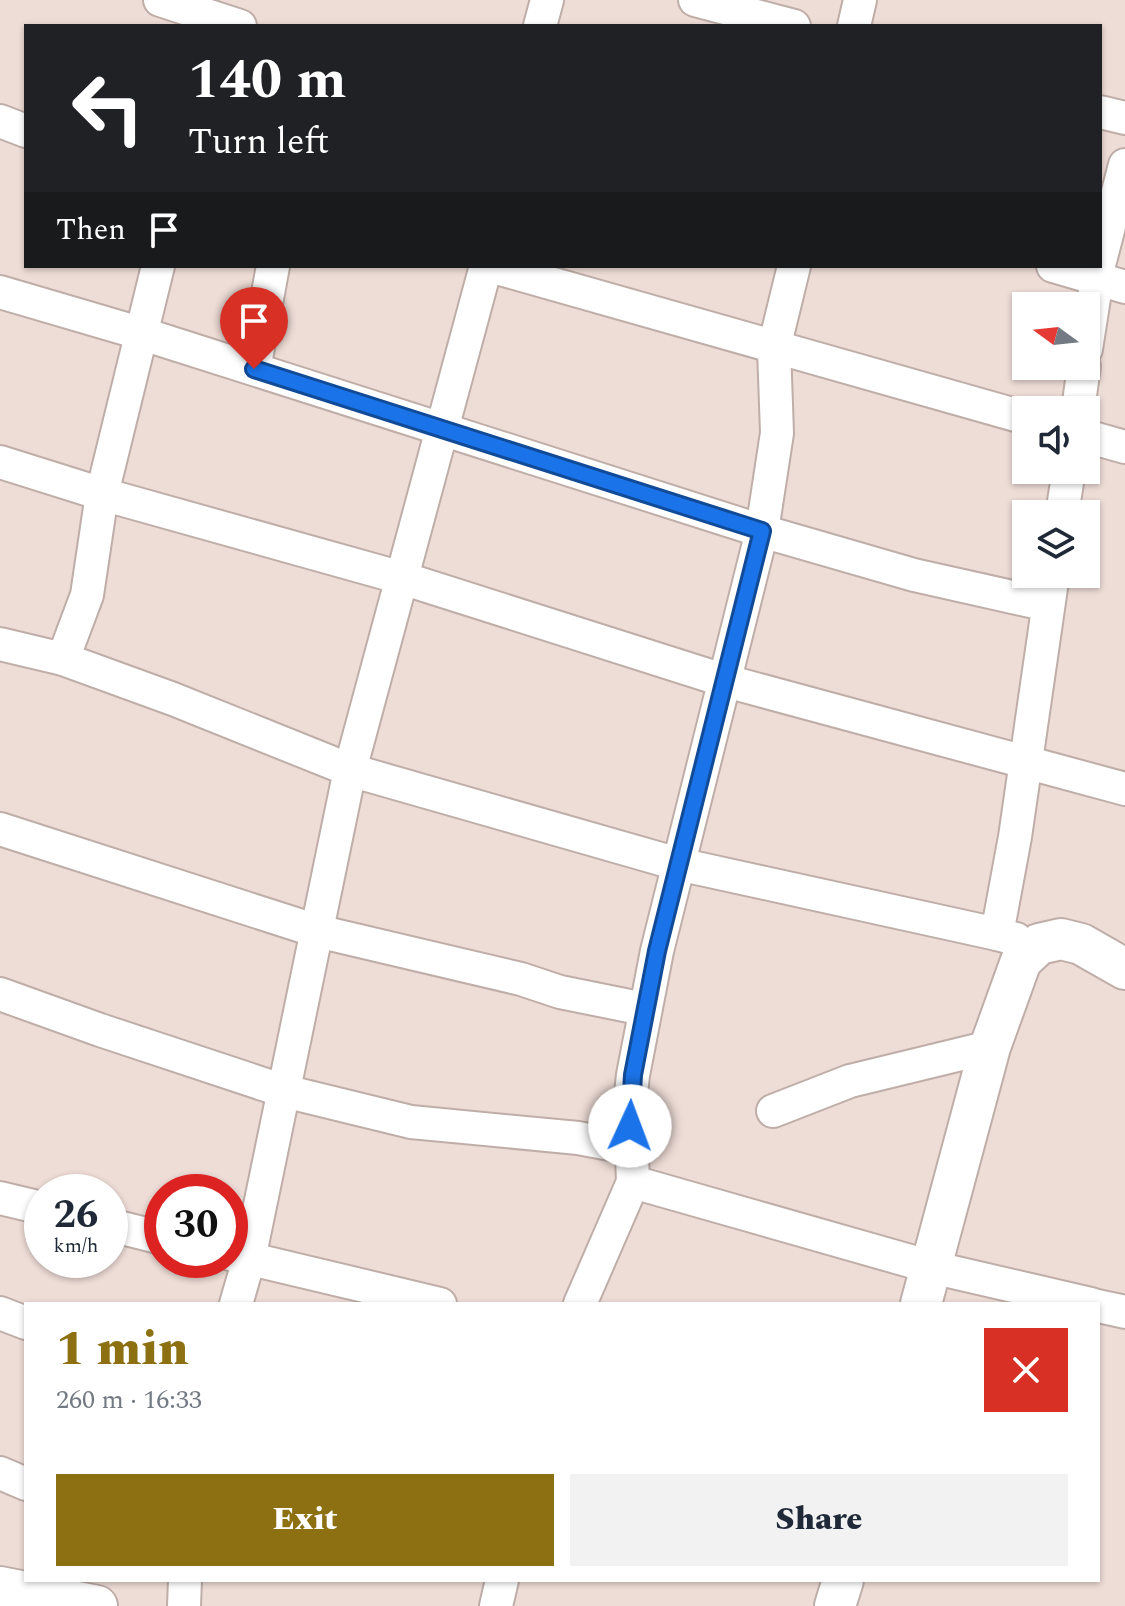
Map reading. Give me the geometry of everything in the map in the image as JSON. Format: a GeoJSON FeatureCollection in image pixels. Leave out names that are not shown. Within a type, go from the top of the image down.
{"type":"FeatureCollection","features":[{"type":"Feature","properties":{"kind":"street"},"geometry":{"type":"LineString","coordinates":[[160,0],[220,18]]}},
{"type":"Feature","properties":{"kind":"street"},"geometry":{"type":"LineString","coordinates":[[541,24],[547,0]]}},
{"type":"Feature","properties":{"kind":"street"},"geometry":{"type":"LineString","coordinates":[[695,0],[786,24]]}},
{"type":"Feature","properties":{"kind":"street"},"geometry":{"type":"LineString","coordinates":[[854,24],[860,0]]}},
{"type":"Feature","properties":{"kind":"street"},"geometry":{"type":"LineString","coordinates":[[1102,112],[1125,118]]}},
{"type":"Feature","properties":{"kind":"street"},"geometry":{"type":"LineString","coordinates":[[0,121],[24,130]]}},
{"type":"Feature","properties":{"kind":"street"},"geometry":{"type":"LineString","coordinates":[[1100,293],[1125,165]]}},
{"type":"Feature","properties":{"kind":"street"},"geometry":{"type":"LineString","coordinates":[[63,659],[87,595],[102,494],[158,268]]}},
{"type":"Feature","properties":{"kind":"street"},"geometry":{"type":"LineString","coordinates":[[254,369],[273,268]]}},
{"type":"Feature","properties":{"kind":"street"},"geometry":{"type":"LineString","coordinates":[[248,1224],[284,1091],[350,770],[487,268]]}},
{"type":"Feature","properties":{"kind":"street"},"geometry":{"type":"LineString","coordinates":[[495,268],[1012,414]]}},
{"type":"Feature","properties":{"kind":"street"},"geometry":{"type":"LineString","coordinates":[[581,1302],[633,1182],[630,1103],[644,1009],[762,531],[777,433],[774,348],[794,268]]}},
{"type":"Feature","properties":{"kind":"street"},"geometry":{"type":"LineString","coordinates":[[1068,268],[1105,273]]}},
{"type":"Feature","properties":{"kind":"street"},"geometry":{"type":"LineString","coordinates":[[0,292],[143,334],[762,531],[914,575],[1051,589],[1015,837],[997,934]]}},
{"type":"Feature","properties":{"kind":"street"},"geometry":{"type":"LineString","coordinates":[[1100,440],[1125,447]]}},
{"type":"Feature","properties":{"kind":"street"},"geometry":{"type":"LineString","coordinates":[[0,462],[102,494],[402,578],[726,681],[1125,789]]}},
{"type":"Feature","properties":{"kind":"street"},"geometry":{"type":"LineString","coordinates":[[0,644],[63,659],[350,770],[678,864],[1039,944],[1061,939],[1081,944],[1125,969]]}},
{"type":"Feature","properties":{"kind":"street"},"geometry":{"type":"LineString","coordinates":[[0,829],[317,931],[521,979],[560,992],[644,1009]]}},
{"type":"Feature","properties":{"kind":"street"},"geometry":{"type":"LineString","coordinates":[[926,1286],[990,1047],[1021,961],[1039,944]]}},
{"type":"Feature","properties":{"kind":"street"},"geometry":{"type":"LineString","coordinates":[[0,994],[284,1091],[411,1122],[578,1138],[631,1148]]}},
{"type":"Feature","properties":{"kind":"street"},"geometry":{"type":"LineString","coordinates":[[773,1111],[850,1081],[990,1047]]}},
{"type":"Feature","properties":{"kind":"street"},"geometry":{"type":"LineString","coordinates":[[633,1182],[926,1286],[1073,1302]]}},
{"type":"Feature","properties":{"kind":"street"},"geometry":{"type":"LineString","coordinates":[[0,1198],[24,1204]]}},
{"type":"Feature","properties":{"kind":"street"},"geometry":{"type":"LineString","coordinates":[[248,1259],[431,1302]]}},
{"type":"Feature","properties":{"kind":"street"},"geometry":{"type":"LineString","coordinates":[[236,1302],[238,1278]]}},
{"type":"Feature","properties":{"kind":"street"},"geometry":{"type":"LineString","coordinates":[[1100,1306],[1125,1312]]}},
{"type":"Feature","properties":{"kind":"street"},"geometry":{"type":"LineString","coordinates":[[0,1313],[24,1322]]}},
{"type":"Feature","properties":{"kind":"street"},"geometry":{"type":"LineString","coordinates":[[0,1473],[24,1483]]}},
{"type":"Feature","properties":{"kind":"street"},"geometry":{"type":"LineString","coordinates":[[184,1606],[185,1582]]}},
{"type":"Feature","properties":{"kind":"street"},"geometry":{"type":"LineString","coordinates":[[496,1606],[502,1582]]}},
{"type":"Feature","properties":{"kind":"street"},"geometry":{"type":"LineString","coordinates":[[835,1606],[842,1582]]}},
{"type":"Feature","properties":{"kind":"street"},"geometry":{"type":"LineString","coordinates":[[0,1587],[97,1606]]}},
{"type":"Feature","properties":{"kind":"route"},"geometry":{"type":"LineString","coordinates":[[254,369],[762,531],[644,1009],[633,1075],[630,1126]]}}]}
